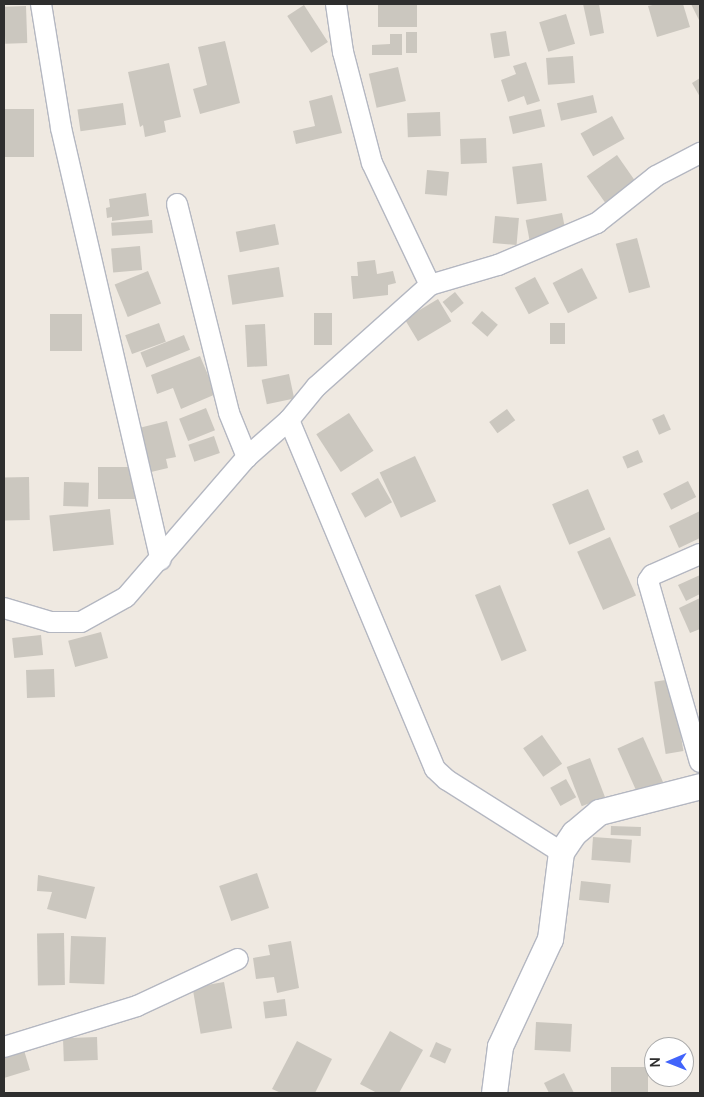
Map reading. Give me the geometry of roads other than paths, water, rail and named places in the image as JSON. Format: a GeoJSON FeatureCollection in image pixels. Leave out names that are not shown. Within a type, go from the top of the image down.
{"type":"FeatureCollection","features":[{"type":"Feature","properties":{"kind":"street"},"geometry":{"type":"LineString","coordinates":[[42,4],[60,128],[119,369],[161,560]]}},
{"type":"Feature","properties":{"kind":"street"},"geometry":{"type":"LineString","coordinates":[[336,4],[344,52],[372,163],[430,285]]}},
{"type":"Feature","properties":{"kind":"street"},"geometry":{"type":"LineString","coordinates":[[4,608],[50,622],[81,622],[126,597],[161,560],[247,457],[289,420],[316,387],[430,285],[498,264],[597,223],[656,176],[700,153]]}},
{"type":"Feature","properties":{"kind":"street"},"geometry":{"type":"LineString","coordinates":[[177,204],[229,413],[247,457]]}},
{"type":"Feature","properties":{"kind":"street"},"geometry":{"type":"LineString","coordinates":[[289,420],[435,769],[447,780],[561,852]]}},
{"type":"Feature","properties":{"kind":"street"},"geometry":{"type":"LineString","coordinates":[[700,554],[652,575],[648,581],[700,762]]}},
{"type":"Feature","properties":{"kind":"street"},"geometry":{"type":"LineString","coordinates":[[494,1093],[500,1046],[550,940],[561,852],[574,833],[600,812],[700,786]]}},
{"type":"Feature","properties":{"kind":"street"},"geometry":{"type":"LineString","coordinates":[[4,1047],[137,1006],[238,959]]}}]}
